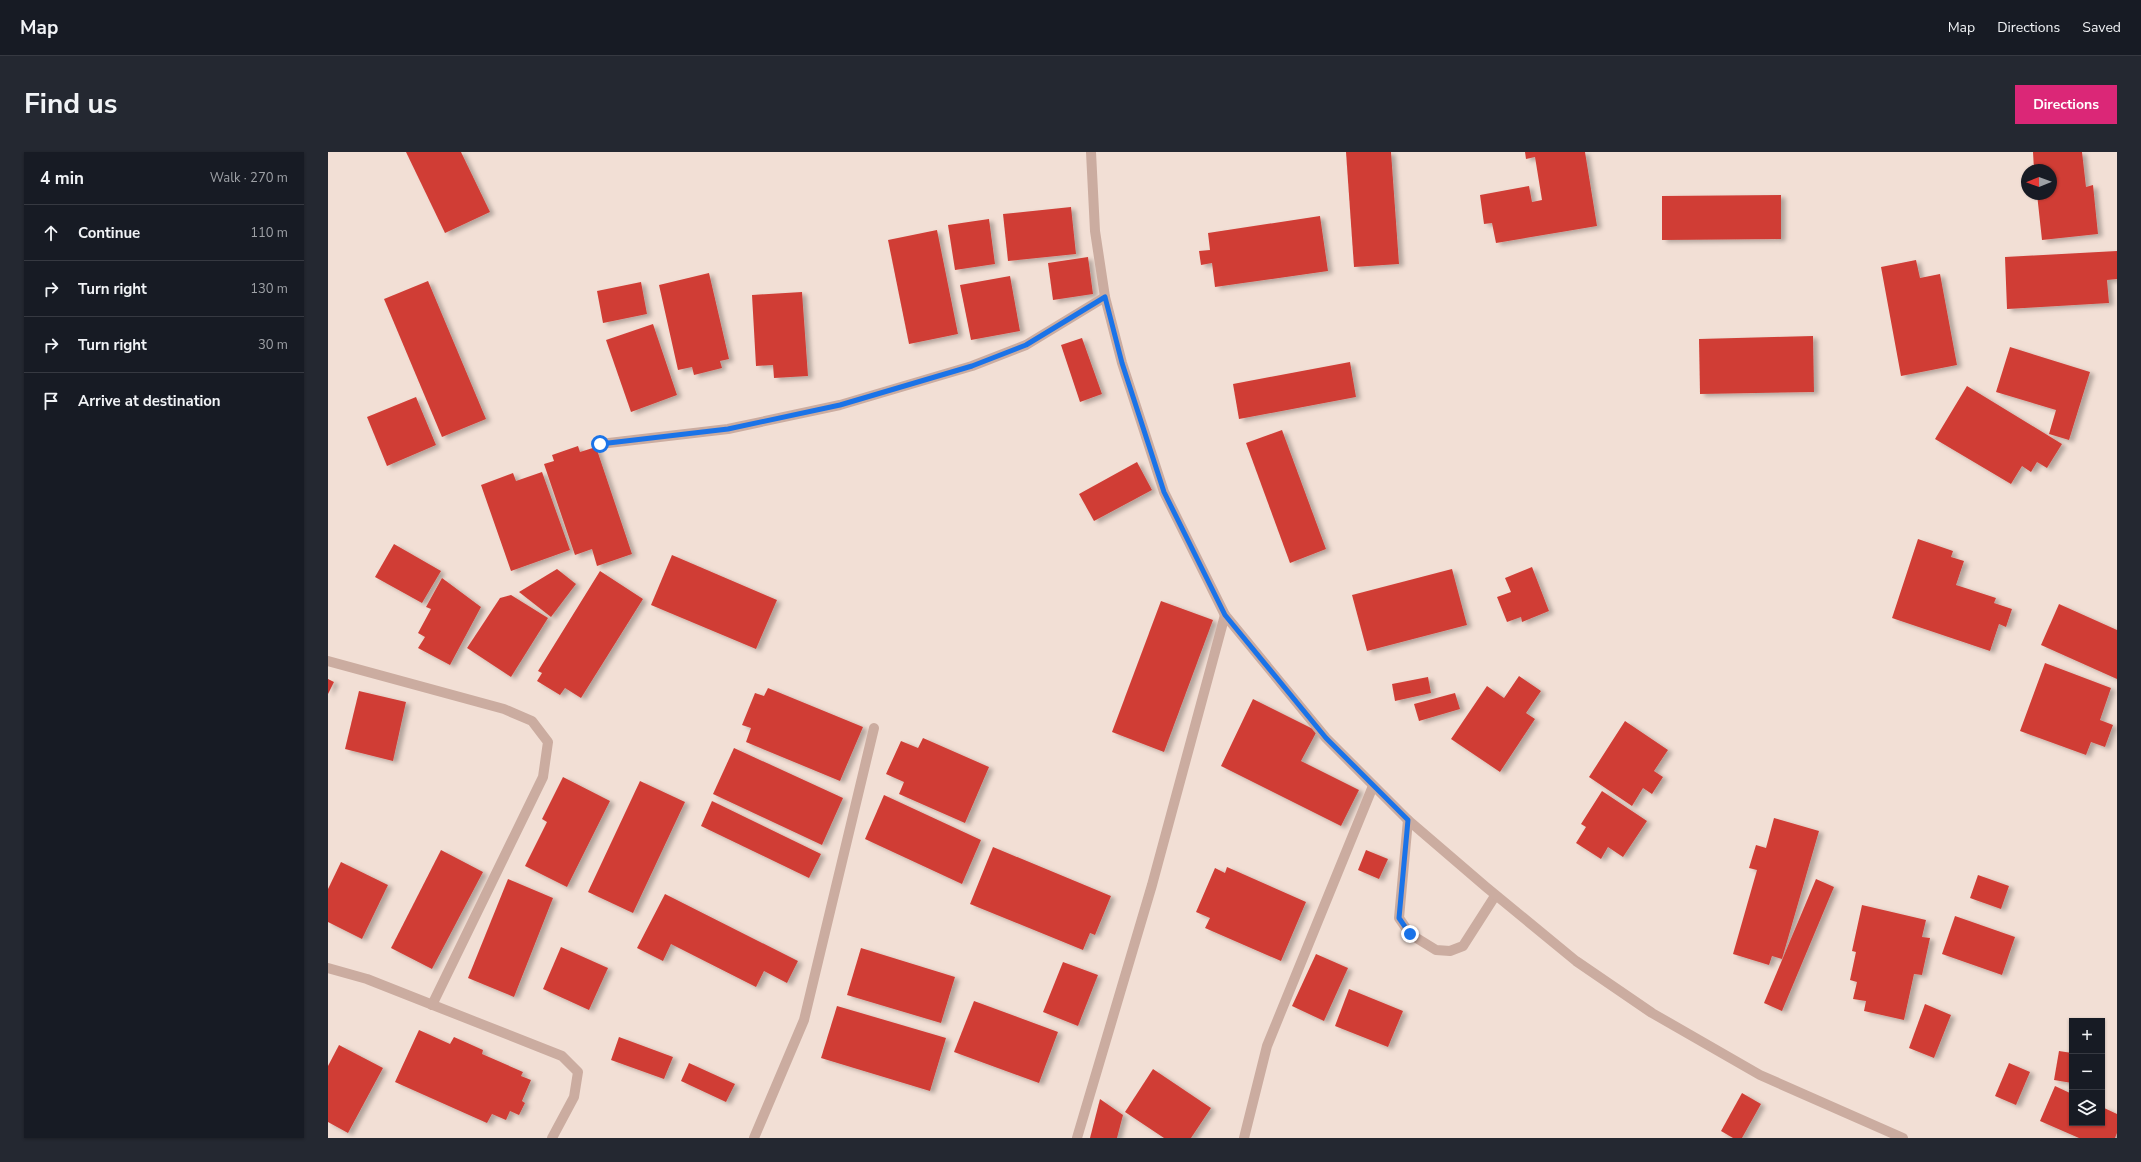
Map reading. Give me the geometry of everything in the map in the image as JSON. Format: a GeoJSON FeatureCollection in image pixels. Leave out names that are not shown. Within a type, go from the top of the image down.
{"type":"FeatureCollection","features":[{"type":"Feature","properties":{"kind":"street"},"geometry":{"type":"LineString","coordinates":[[1091,152],[1095,231],[1105,297],[1122,363],[1164,492],[1225,615],[1326,738],[1408,820],[1496,896],[1576,961],[1652,1013],[1760,1074],[1903,1138]]}},
{"type":"Feature","properties":{"kind":"street"},"geometry":{"type":"LineString","coordinates":[[600,444],[728,429],[840,405],[972,366],[1026,345],[1105,297]]}},
{"type":"Feature","properties":{"kind":"street"},"geometry":{"type":"LineString","coordinates":[[1077,1138],[1152,885],[1225,615]]}},
{"type":"Feature","properties":{"kind":"street"},"geometry":{"type":"LineString","coordinates":[[328,661],[504,709],[532,721],[548,742],[543,777],[432,1005]]}},
{"type":"Feature","properties":{"kind":"street"},"geometry":{"type":"LineString","coordinates":[[754,1138],[804,1020],[874,728]]}},
{"type":"Feature","properties":{"kind":"street"},"geometry":{"type":"LineString","coordinates":[[1244,1138],[1267,1046],[1373,786]]}},
{"type":"Feature","properties":{"kind":"street"},"geometry":{"type":"LineString","coordinates":[[1408,820],[1399,918],[1410,934],[1436,950],[1450,951],[1462,946],[1496,896]]}},
{"type":"Feature","properties":{"kind":"street"},"geometry":{"type":"LineString","coordinates":[[328,968],[367,979],[562,1056],[578,1072],[574,1097],[552,1138]]}},
{"type":"Feature","properties":{"kind":"building"},"geometry":{"type":"Polygon","coordinates":[[[406,152],[461,152],[490,212],[445,233],[406,152]]]}},
{"type":"Feature","properties":{"kind":"building"},"geometry":{"type":"Polygon","coordinates":[[[1346,152],[1391,152],[1399,264],[1354,267],[1346,152]]]}},
{"type":"Feature","properties":{"kind":"building"},"geometry":{"type":"Polygon","coordinates":[[[1525,152],[1585,152],[1597,226],[1496,243],[1492,223],[1484,224],[1480,195],[1529,186],[1532,202],[1542,200],[1535,157],[1526,159],[1525,152]]]}},
{"type":"Feature","properties":{"kind":"building"},"geometry":{"type":"Polygon","coordinates":[[[2033,152],[2082,152],[2086,187],[2093,185],[2098,234],[2042,240],[2038,200],[2057,200],[2057,164],[2034,164],[2033,152]]]}},
{"type":"Feature","properties":{"kind":"building"},"geometry":{"type":"Polygon","coordinates":[[[1781,195],[1781,239],[1662,240],[1662,196],[1781,195]]]}},
{"type":"Feature","properties":{"kind":"building"},"geometry":{"type":"Polygon","coordinates":[[[1071,207],[1076,254],[1008,261],[1003,214],[1071,207]]]}},
{"type":"Feature","properties":{"kind":"building"},"geometry":{"type":"Polygon","coordinates":[[[1320,216],[1328,271],[1215,287],[1212,263],[1201,265],[1199,251],[1210,250],[1208,233],[1320,216]]]}},
{"type":"Feature","properties":{"kind":"building"},"geometry":{"type":"Polygon","coordinates":[[[989,219],[995,264],[955,270],[948,225],[989,219]]]}},
{"type":"Feature","properties":{"kind":"building"},"geometry":{"type":"Polygon","coordinates":[[[937,230],[958,334],[909,344],[888,240],[937,230]]]}},
{"type":"Feature","properties":{"kind":"building"},"geometry":{"type":"Polygon","coordinates":[[[2117,251],[2117,279],[2107,280],[2109,303],[2007,309],[2005,257],[2117,251]]]}},
{"type":"Feature","properties":{"kind":"building"},"geometry":{"type":"Polygon","coordinates":[[[1088,257],[1093,294],[1053,300],[1048,263],[1088,257]]]}},
{"type":"Feature","properties":{"kind":"building"},"geometry":{"type":"Polygon","coordinates":[[[1916,260],[1920,278],[1940,274],[1957,365],[1901,376],[1881,267],[1916,260]]]}},
{"type":"Feature","properties":{"kind":"building"},"geometry":{"type":"Polygon","coordinates":[[[709,273],[729,359],[720,361],[722,368],[694,375],[692,367],[678,370],[659,285],[709,273]]]}},
{"type":"Feature","properties":{"kind":"building"},"geometry":{"type":"Polygon","coordinates":[[[1010,276],[1020,331],[971,340],[960,285],[1010,276]]]}},
{"type":"Feature","properties":{"kind":"building"},"geometry":{"type":"Polygon","coordinates":[[[428,281],[486,419],[442,437],[384,299],[428,281]]]}},
{"type":"Feature","properties":{"kind":"building"},"geometry":{"type":"Polygon","coordinates":[[[641,282],[647,314],[603,323],[597,291],[641,282]]]}},
{"type":"Feature","properties":{"kind":"building"},"geometry":{"type":"Polygon","coordinates":[[[802,292],[808,376],[774,378],[773,365],[756,366],[752,295],[802,292]]]}},
{"type":"Feature","properties":{"kind":"building"},"geometry":{"type":"Polygon","coordinates":[[[653,324],[677,395],[631,412],[606,340],[653,324]]]}},
{"type":"Feature","properties":{"kind":"building"},"geometry":{"type":"Polygon","coordinates":[[[1813,336],[1814,392],[1700,394],[1699,339],[1813,336]]]}},
{"type":"Feature","properties":{"kind":"building"},"geometry":{"type":"Polygon","coordinates":[[[1082,338],[1102,394],[1080,402],[1061,345],[1082,338]]]}},
{"type":"Feature","properties":{"kind":"building"},"geometry":{"type":"Polygon","coordinates":[[[2010,347],[2090,372],[2069,440],[2049,434],[2056,410],[1996,392],[2010,347]]]}},
{"type":"Feature","properties":{"kind":"building"},"geometry":{"type":"Polygon","coordinates":[[[1350,362],[1356,397],[1239,419],[1233,384],[1350,362]]]}},
{"type":"Feature","properties":{"kind":"building"},"geometry":{"type":"Polygon","coordinates":[[[1967,386],[2062,444],[2047,468],[2037,462],[2031,472],[2022,466],[2011,484],[1935,439],[1967,386]]]}},
{"type":"Feature","properties":{"kind":"building"},"geometry":{"type":"Polygon","coordinates":[[[416,397],[436,445],[387,466],[367,417],[416,397]]]}},
{"type":"Feature","properties":{"kind":"building"},"geometry":{"type":"Polygon","coordinates":[[[1282,430],[1326,549],[1290,563],[1246,443],[1282,430]]]}},
{"type":"Feature","properties":{"kind":"building"},"geometry":{"type":"Polygon","coordinates":[[[578,446],[580,452],[596,447],[632,554],[597,566],[592,549],[575,555],[544,464],[554,461],[552,455],[578,446]]]}},
{"type":"Feature","properties":{"kind":"building"},"geometry":{"type":"Polygon","coordinates":[[[1137,462],[1152,490],[1094,521],[1079,494],[1137,462]]]}},
{"type":"Feature","properties":{"kind":"building"},"geometry":{"type":"Polygon","coordinates":[[[542,472],[570,550],[511,571],[481,485],[513,473],[516,481],[542,472]]]}},
{"type":"Feature","properties":{"kind":"building"},"geometry":{"type":"Polygon","coordinates":[[[1918,539],[1953,551],[1951,557],[1964,561],[1956,585],[1996,598],[1994,603],[2012,609],[2006,627],[1999,624],[1990,651],[1892,618],[1918,539]]]}},
{"type":"Feature","properties":{"kind":"building"},"geometry":{"type":"Polygon","coordinates":[[[394,544],[441,571],[422,603],[375,577],[394,544]]]}},
{"type":"Feature","properties":{"kind":"building"},"geometry":{"type":"Polygon","coordinates":[[[672,555],[777,600],[756,649],[651,605],[672,555]]]}},
{"type":"Feature","properties":{"kind":"building"},"geometry":{"type":"Polygon","coordinates":[[[1532,567],[1549,611],[1522,622],[1521,617],[1507,622],[1497,597],[1511,592],[1505,578],[1532,567]]]}},
{"type":"Feature","properties":{"kind":"building"},"geometry":{"type":"Polygon","coordinates":[[[557,569],[576,584],[551,617],[519,592],[557,569]]]}},
{"type":"Feature","properties":{"kind":"building"},"geometry":{"type":"Polygon","coordinates":[[[1452,569],[1467,625],[1367,651],[1352,595],[1452,569]]]}},
{"type":"Feature","properties":{"kind":"building"},"geometry":{"type":"Polygon","coordinates":[[[600,571],[643,599],[581,698],[565,688],[560,695],[537,681],[542,673],[538,671],[600,571]]]}},
{"type":"Feature","properties":{"kind":"building"},"geometry":{"type":"Polygon","coordinates":[[[442,578],[481,607],[450,665],[418,648],[425,637],[418,633],[431,609],[426,607],[442,578]]]}},
{"type":"Feature","properties":{"kind":"building"},"geometry":{"type":"Polygon","coordinates":[[[511,595],[548,618],[511,677],[467,648],[500,598],[511,595]]]}},
{"type":"Feature","properties":{"kind":"building"},"geometry":{"type":"Polygon","coordinates":[[[1161,601],[1213,620],[1164,752],[1112,732],[1161,601]]]}},
{"type":"Feature","properties":{"kind":"building"},"geometry":{"type":"Polygon","coordinates":[[[2059,604],[2117,630],[2117,679],[2041,645],[2059,604]]]}},
{"type":"Feature","properties":{"kind":"building"},"geometry":{"type":"Polygon","coordinates":[[[2045,663],[2111,688],[2100,720],[2113,725],[2105,747],[2091,742],[2086,755],[2020,731],[2045,663]]]}},
{"type":"Feature","properties":{"kind":"building"},"geometry":{"type":"Polygon","coordinates":[[[1519,676],[1541,691],[1526,713],[1535,719],[1500,772],[1451,739],[1487,686],[1504,698],[1519,676]]]}},
{"type":"Feature","properties":{"kind":"building"},"geometry":{"type":"Polygon","coordinates":[[[1428,677],[1431,693],[1395,701],[1392,684],[1428,677]]]}},
{"type":"Feature","properties":{"kind":"building"},"geometry":{"type":"Polygon","coordinates":[[[328,679],[334,682],[328,694],[328,679]]]}},
{"type":"Feature","properties":{"kind":"building"},"geometry":{"type":"Polygon","coordinates":[[[768,688],[863,727],[840,781],[746,742],[751,728],[742,725],[755,693],[764,696],[768,688]]]}},
{"type":"Feature","properties":{"kind":"building"},"geometry":{"type":"Polygon","coordinates":[[[359,691],[406,702],[393,761],[345,749],[359,691]]]}},
{"type":"Feature","properties":{"kind":"building"},"geometry":{"type":"Polygon","coordinates":[[[1455,693],[1460,709],[1419,721],[1414,704],[1455,693]]]}},
{"type":"Feature","properties":{"kind":"building"},"geometry":{"type":"Polygon","coordinates":[[[1253,699],[1317,731],[1301,761],[1359,790],[1341,826],[1221,766],[1253,699]]]}},
{"type":"Feature","properties":{"kind":"building"},"geometry":{"type":"Polygon","coordinates":[[[1625,721],[1668,750],[1654,771],[1663,777],[1652,794],[1643,788],[1632,806],[1589,777],[1625,721]]]}},
{"type":"Feature","properties":{"kind":"building"},"geometry":{"type":"Polygon","coordinates":[[[923,738],[989,767],[965,823],[899,794],[904,782],[886,774],[901,741],[918,748],[923,738]]]}},
{"type":"Feature","properties":{"kind":"building"},"geometry":{"type":"Polygon","coordinates":[[[734,748],[843,798],[822,845],[713,794],[734,748]]]}},
{"type":"Feature","properties":{"kind":"building"},"geometry":{"type":"Polygon","coordinates":[[[563,777],[610,801],[567,887],[525,866],[547,822],[542,819],[563,777]]]}},
{"type":"Feature","properties":{"kind":"building"},"geometry":{"type":"Polygon","coordinates":[[[640,781],[685,802],[633,913],[588,892],[640,781]]]}},
{"type":"Feature","properties":{"kind":"building"},"geometry":{"type":"Polygon","coordinates":[[[1602,791],[1647,821],[1623,857],[1608,847],[1601,859],[1576,843],[1586,827],[1581,824],[1602,791]]]}},
{"type":"Feature","properties":{"kind":"building"},"geometry":{"type":"Polygon","coordinates":[[[884,795],[981,840],[962,884],[865,839],[884,795]]]}},
{"type":"Feature","properties":{"kind":"building"},"geometry":{"type":"Polygon","coordinates":[[[712,801],[821,854],[809,878],[701,826],[712,801]]]}},
{"type":"Feature","properties":{"kind":"building"},"geometry":{"type":"Polygon","coordinates":[[[1774,818],[1819,831],[1782,959],[1772,956],[1769,965],[1733,954],[1757,870],[1749,868],[1756,845],[1766,848],[1774,818]]]}},
{"type":"Feature","properties":{"kind":"building"},"geometry":{"type":"Polygon","coordinates":[[[993,847],[1111,896],[1095,935],[1090,933],[1083,950],[970,904],[993,847]]]}},
{"type":"Feature","properties":{"kind":"building"},"geometry":{"type":"Polygon","coordinates":[[[441,850],[483,872],[432,969],[391,948],[441,850]]]}},
{"type":"Feature","properties":{"kind":"building"},"geometry":{"type":"Polygon","coordinates":[[[1366,850],[1388,859],[1379,879],[1358,870],[1366,850]]]}},
{"type":"Feature","properties":{"kind":"building"},"geometry":{"type":"Polygon","coordinates":[[[341,862],[388,885],[362,939],[328,922],[328,889],[341,862]]]}},
{"type":"Feature","properties":{"kind":"building"},"geometry":{"type":"Polygon","coordinates":[[[1227,867],[1306,902],[1281,961],[1205,928],[1210,918],[1196,912],[1215,868],[1225,873],[1227,867]]]}},
{"type":"Feature","properties":{"kind":"building"},"geometry":{"type":"Polygon","coordinates":[[[1978,875],[2009,886],[2001,909],[1970,898],[1978,875]]]}},
{"type":"Feature","properties":{"kind":"building"},"geometry":{"type":"Polygon","coordinates":[[[508,879],[553,898],[514,997],[468,978],[508,879]]]}},
{"type":"Feature","properties":{"kind":"building"},"geometry":{"type":"Polygon","coordinates":[[[1816,879],[1834,887],[1782,1011],[1764,1003],[1816,879]]]}},
{"type":"Feature","properties":{"kind":"building"},"geometry":{"type":"Polygon","coordinates":[[[665,894],[798,961],[787,983],[764,971],[756,987],[671,944],[663,961],[637,948],[665,894]]]}},
{"type":"Feature","properties":{"kind":"building"},"geometry":{"type":"Polygon","coordinates":[[[1862,905],[1926,920],[1922,937],[1930,938],[1922,975],[1914,974],[1904,1020],[1864,1011],[1866,1001],[1853,999],[1857,982],[1850,980],[1856,952],[1852,951],[1862,905]]]}},
{"type":"Feature","properties":{"kind":"building"},"geometry":{"type":"Polygon","coordinates":[[[1955,916],[2015,937],[2002,975],[1942,954],[1955,916]]]}},
{"type":"Feature","properties":{"kind":"building"},"geometry":{"type":"Polygon","coordinates":[[[561,947],[608,968],[589,1010],[543,989],[561,947]]]}},
{"type":"Feature","properties":{"kind":"building"},"geometry":{"type":"Polygon","coordinates":[[[861,948],[955,977],[941,1023],[847,995],[861,948]]]}},
{"type":"Feature","properties":{"kind":"building"},"geometry":{"type":"Polygon","coordinates":[[[1316,954],[1348,968],[1324,1021],[1292,1006],[1316,954]]]}},
{"type":"Feature","properties":{"kind":"building"},"geometry":{"type":"Polygon","coordinates":[[[1063,962],[1098,975],[1078,1026],[1043,1012],[1063,962]]]}},
{"type":"Feature","properties":{"kind":"building"},"geometry":{"type":"Polygon","coordinates":[[[1349,989],[1403,1011],[1388,1047],[1335,1026],[1349,989]]]}},
{"type":"Feature","properties":{"kind":"building"},"geometry":{"type":"Polygon","coordinates":[[[974,1001],[1058,1032],[1039,1083],[954,1052],[974,1001]]]}},
{"type":"Feature","properties":{"kind":"building"},"geometry":{"type":"Polygon","coordinates":[[[1925,1004],[1951,1015],[1934,1058],[1909,1048],[1925,1004]]]}},
{"type":"Feature","properties":{"kind":"building"},"geometry":{"type":"Polygon","coordinates":[[[837,1006],[946,1038],[930,1091],[821,1058],[837,1006]]]}},
{"type":"Feature","properties":{"kind":"building"},"geometry":{"type":"Polygon","coordinates":[[[419,1030],[450,1044],[454,1037],[483,1050],[482,1054],[523,1072],[521,1076],[531,1080],[522,1101],[525,1103],[519,1115],[510,1111],[506,1120],[492,1114],[487,1123],[395,1082],[419,1030]]]}},
{"type":"Feature","properties":{"kind":"building"},"geometry":{"type":"Polygon","coordinates":[[[619,1037],[673,1057],[664,1079],[611,1060],[619,1037]]]}},
{"type":"Feature","properties":{"kind":"building"},"geometry":{"type":"Polygon","coordinates":[[[339,1045],[383,1068],[348,1133],[328,1122],[328,1066],[339,1045]]]}},
{"type":"Feature","properties":{"kind":"building"},"geometry":{"type":"Polygon","coordinates":[[[2059,1051],[2069,1053],[2069,1082],[2054,1080],[2059,1051]]]}},
{"type":"Feature","properties":{"kind":"building"},"geometry":{"type":"Polygon","coordinates":[[[689,1063],[735,1084],[726,1102],[681,1081],[689,1063]]]}},
{"type":"Feature","properties":{"kind":"building"},"geometry":{"type":"Polygon","coordinates":[[[2009,1063],[2030,1072],[2016,1105],[1995,1096],[2009,1063]]]}},
{"type":"Feature","properties":{"kind":"building"},"geometry":{"type":"Polygon","coordinates":[[[1153,1069],[1211,1108],[1191,1138],[1164,1138],[1125,1112],[1153,1069]]]}},
{"type":"Feature","properties":{"kind":"building"},"geometry":{"type":"Polygon","coordinates":[[[2055,1086],[2069,1093],[2069,1126],[2105,1126],[2105,1108],[2117,1114],[2117,1133],[2115,1138],[2079,1138],[2040,1121],[2055,1086]]]}},
{"type":"Feature","properties":{"kind":"building"},"geometry":{"type":"Polygon","coordinates":[[[1742,1093],[1761,1104],[1742,1138],[1733,1138],[1721,1131],[1742,1093]]]}},
{"type":"Feature","properties":{"kind":"building"},"geometry":{"type":"Polygon","coordinates":[[[1100,1099],[1123,1115],[1117,1138],[1090,1138],[1100,1099]]]}},
{"type":"Feature","properties":{"kind":"route"},"geometry":{"type":"LineString","coordinates":[[600,444],[728,429],[840,405],[972,366],[1026,345],[1105,297],[1122,363],[1164,492],[1225,615],[1326,738],[1408,820],[1399,918],[1410,934]]}}]}
